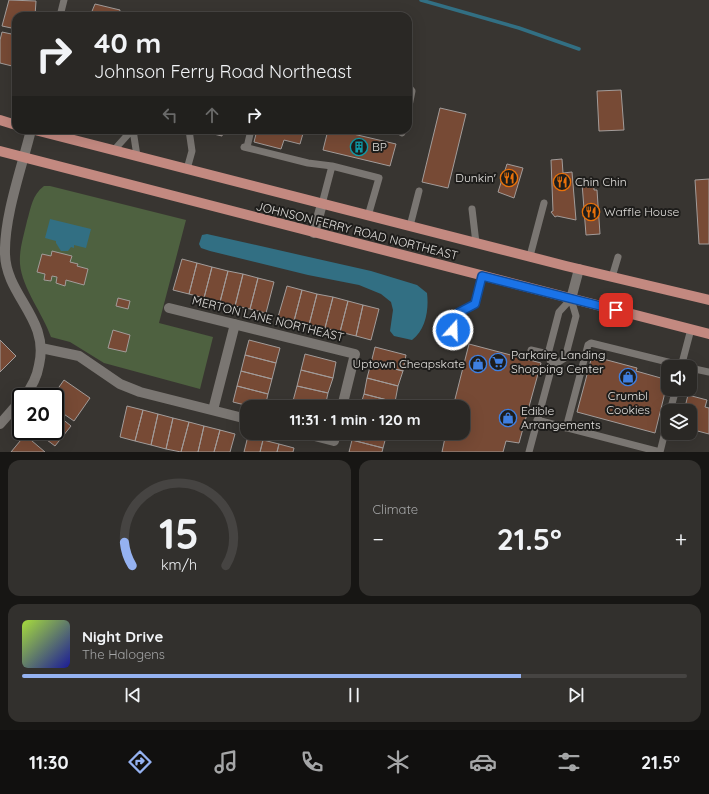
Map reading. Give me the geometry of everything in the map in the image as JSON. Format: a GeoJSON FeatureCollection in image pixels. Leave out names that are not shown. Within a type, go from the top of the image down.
{"type":"FeatureCollection","features":[{"type":"Feature","properties":{"kind":"main road"},"geometry":{"type":"LineString","coordinates":[[0,120],[12,124]]}},
{"type":"Feature","properties":{"kind":"main road","name":"JOHNSON FERRY ROAD NORTHEAST"},"geometry":{"type":"LineString","coordinates":[[51,134],[368,216],[709,300]]}},
{"type":"Feature","properties":{"kind":"main road","name":"JOHNSON FERRY ROAD NORTHEAST"},"geometry":{"type":"LineString","coordinates":[[0,151],[709,334]]}},
{"type":"Feature","properties":{"kind":"street"},"geometry":{"type":"LineString","coordinates":[[29,388],[36,377],[40,360],[41,348],[38,328],[15,288],[2,256],[9,218],[30,134]]}},
{"type":"Feature","properties":{"kind":"street"},"geometry":{"type":"LineString","coordinates":[[314,233],[322,204]]}},
{"type":"Feature","properties":{"kind":"street"},"geometry":{"type":"LineString","coordinates":[[571,299],[579,269]]}},
{"type":"Feature","properties":{"kind":"street","name":"MERTON LANE NORTHEAST"},"geometry":{"type":"LineString","coordinates":[[169,308],[355,354],[344,400]]}},
{"type":"Feature","properties":{"kind":"street"},"geometry":{"type":"LineString","coordinates":[[213,410],[235,324]]}},
{"type":"Feature","properties":{"kind":"street"},"geometry":{"type":"LineString","coordinates":[[41,348],[79,356],[120,384],[140,392],[240,417]]}},
{"type":"Feature","properties":{"kind":"street"},"geometry":{"type":"LineString","coordinates":[[0,424],[12,410]]}},
{"type":"Feature","properties":{"kind":"lane"},"geometry":{"type":"LineString","coordinates":[[61,12],[64,0]]}},
{"type":"Feature","properties":{"kind":"lane"},"geometry":{"type":"LineString","coordinates":[[114,150],[128,134]]}},
{"type":"Feature","properties":{"kind":"lane"},"geometry":{"type":"LineString","coordinates":[[133,134],[137,156]]}},
{"type":"Feature","properties":{"kind":"lane"},"geometry":{"type":"LineString","coordinates":[[187,169],[192,151],[190,134]]}},
{"type":"Feature","properties":{"kind":"lane"},"geometry":{"type":"LineString","coordinates":[[250,134],[245,147],[262,148],[308,163],[332,166],[379,178],[368,216]]}},
{"type":"Feature","properties":{"kind":"lane"},"geometry":{"type":"LineString","coordinates":[[322,204],[332,166]]}},
{"type":"Feature","properties":{"kind":"lane"},"geometry":{"type":"LineString","coordinates":[[410,226],[419,191]]}},
{"type":"Feature","properties":{"kind":"lane"},"geometry":{"type":"LineString","coordinates":[[530,256],[544,203]]}},
{"type":"Feature","properties":{"kind":"lane"},"geometry":{"type":"LineString","coordinates":[[472,209],[476,243]]}},
{"type":"Feature","properties":{"kind":"lane"},"geometry":{"type":"LineString","coordinates":[[612,277],[618,257]]}},
{"type":"Feature","properties":{"kind":"lane"},"geometry":{"type":"LineString","coordinates":[[453,330],[458,313],[475,304],[482,276]]}},
{"type":"Feature","properties":{"kind":"lane"},"geometry":{"type":"LineString","coordinates":[[529,452],[552,366],[548,354],[559,312],[571,299]]}},
{"type":"Feature","properties":{"kind":"lane"},"geometry":{"type":"LineString","coordinates":[[552,366],[565,358],[576,316],[571,299]]}},
{"type":"Feature","properties":{"kind":"lane"},"geometry":{"type":"LineString","coordinates":[[686,360],[691,329]]}},
{"type":"Feature","properties":{"kind":"lane"},"geometry":{"type":"LineString","coordinates":[[566,428],[588,345],[591,343],[661,361]]}},
{"type":"Feature","properties":{"kind":"lane"},"geometry":{"type":"LineString","coordinates":[[531,350],[548,354]]}},
{"type":"Feature","properties":{"kind":"lane"},"geometry":{"type":"LineString","coordinates":[[697,370],[709,372]]}},
{"type":"Feature","properties":{"kind":"lane"},"geometry":{"type":"LineString","coordinates":[[537,420],[660,452],[663,440]]}},
{"type":"Feature","properties":{"kind":"green space"},"geometry":{"type":"Polygon","coordinates":[[[44,186],[50,186],[186,220],[159,323],[213,337],[200,389],[104,363],[70,342],[51,337],[29,292],[20,264],[22,242],[31,207],[37,193],[44,186]]]}},
{"type":"Feature","properties":{"kind":"water"},"geometry":{"type":"Polygon","coordinates":[[[50,219],[91,229],[86,248],[74,245],[74,248],[71,247],[68,251],[61,251],[56,241],[45,238],[50,219]]]}},
{"type":"Feature","properties":{"kind":"water"},"geometry":{"type":"Polygon","coordinates":[[[207,234],[371,271],[417,285],[427,293],[426,319],[421,331],[412,340],[394,336],[390,331],[393,310],[391,302],[381,294],[359,285],[308,275],[201,248],[199,244],[202,235],[207,234]]]}},
{"type":"Feature","properties":{"kind":"building"},"geometry":{"type":"Polygon","coordinates":[[[9,0],[36,1],[35,12],[12,12],[12,28],[2,26],[9,0]]]}},
{"type":"Feature","properties":{"kind":"building"},"geometry":{"type":"Polygon","coordinates":[[[95,4],[120,10],[120,12],[92,12],[95,4]]]}},
{"type":"Feature","properties":{"kind":"building"},"geometry":{"type":"Polygon","coordinates":[[[2,32],[12,34],[12,66],[0,63],[0,40],[2,32]]]}},
{"type":"Feature","properties":{"kind":"building"},"geometry":{"type":"Polygon","coordinates":[[[621,90],[624,130],[599,131],[597,91],[621,90]]]}},
{"type":"Feature","properties":{"kind":"building"},"geometry":{"type":"Polygon","coordinates":[[[440,108],[466,114],[448,188],[422,182],[440,108]]]}},
{"type":"Feature","properties":{"kind":"building"},"geometry":{"type":"Polygon","coordinates":[[[256,134],[303,134],[300,144],[284,140],[281,149],[254,142],[256,134]]]}},
{"type":"Feature","properties":{"kind":"building","name":"BP"},"geometry":{"type":"Polygon","coordinates":[[[327,134],[353,134],[396,144],[390,166],[323,150],[327,134]]]}},
{"type":"Feature","properties":{"kind":"building","name":"Chin Chin"},"geometry":{"type":"Polygon","coordinates":[[[562,159],[563,173],[572,172],[576,220],[557,216],[555,217],[551,212],[553,211],[551,160],[562,159]]]}},
{"type":"Feature","properties":{"kind":"building"},"geometry":{"type":"Polygon","coordinates":[[[507,164],[523,168],[514,198],[498,192],[507,164]]]}},
{"type":"Feature","properties":{"kind":"building"},"geometry":{"type":"Polygon","coordinates":[[[709,179],[709,244],[699,244],[695,180],[709,179]]]}},
{"type":"Feature","properties":{"kind":"building","name":"Waffle House"},"geometry":{"type":"Polygon","coordinates":[[[594,182],[594,190],[597,190],[600,234],[586,235],[582,183],[594,182]]]}},
{"type":"Feature","properties":{"kind":"building"},"geometry":{"type":"Polygon","coordinates":[[[52,251],[72,256],[70,262],[88,269],[84,285],[66,280],[65,286],[56,283],[57,277],[52,276],[51,281],[44,280],[45,274],[37,272],[42,254],[51,256],[52,251]]]}},
{"type":"Feature","properties":{"kind":"building"},"geometry":{"type":"Polygon","coordinates":[[[182,259],[197,263],[189,294],[173,290],[182,259]]]}},
{"type":"Feature","properties":{"kind":"building"},"geometry":{"type":"Polygon","coordinates":[[[197,263],[212,267],[204,298],[189,294],[197,263]]]}},
{"type":"Feature","properties":{"kind":"building"},"geometry":{"type":"Polygon","coordinates":[[[212,267],[228,271],[220,302],[204,298],[212,267]]]}},
{"type":"Feature","properties":{"kind":"building"},"geometry":{"type":"Polygon","coordinates":[[[228,271],[243,274],[235,306],[220,302],[228,271]]]}},
{"type":"Feature","properties":{"kind":"building"},"geometry":{"type":"Polygon","coordinates":[[[243,274],[258,278],[250,309],[235,306],[243,274]]]}},
{"type":"Feature","properties":{"kind":"building"},"geometry":{"type":"Polygon","coordinates":[[[258,278],[274,282],[266,313],[250,309],[258,278]]]}},
{"type":"Feature","properties":{"kind":"building"},"geometry":{"type":"Polygon","coordinates":[[[287,286],[302,290],[294,321],[278,317],[287,286]]]}},
{"type":"Feature","properties":{"kind":"building"},"geometry":{"type":"Polygon","coordinates":[[[302,290],[317,294],[309,325],[294,321],[302,290]]]}},
{"type":"Feature","properties":{"kind":"building"},"geometry":{"type":"Polygon","coordinates":[[[317,294],[333,297],[325,328],[309,325],[317,294]]]}},
{"type":"Feature","properties":{"kind":"building"},"geometry":{"type":"Polygon","coordinates":[[[333,297],[348,301],[340,332],[325,328],[333,297]]]}},
{"type":"Feature","properties":{"kind":"building"},"geometry":{"type":"Polygon","coordinates":[[[118,298],[130,301],[128,309],[116,306],[118,298]]]}},
{"type":"Feature","properties":{"kind":"building"},"geometry":{"type":"Polygon","coordinates":[[[348,301],[363,305],[356,336],[340,332],[348,301]]]}},
{"type":"Feature","properties":{"kind":"building"},"geometry":{"type":"Polygon","coordinates":[[[363,305],[379,309],[371,340],[356,336],[363,305]]]}},
{"type":"Feature","properties":{"kind":"building"},"geometry":{"type":"Polygon","coordinates":[[[113,330],[130,335],[126,352],[108,348],[113,330]]]}},
{"type":"Feature","properties":{"kind":"building"},"geometry":{"type":"Polygon","coordinates":[[[0,340],[16,356],[0,372],[0,340]]]}},
{"type":"Feature","properties":{"kind":"building"},"geometry":{"type":"Polygon","coordinates":[[[249,340],[280,348],[276,363],[245,355],[249,340]]]}},
{"type":"Feature","properties":{"kind":"building"},"geometry":{"type":"Polygon","coordinates":[[[469,344],[541,363],[519,443],[506,441],[503,452],[442,452],[445,440],[470,440],[470,400],[455,400],[469,344]]]}},
{"type":"Feature","properties":{"kind":"building"},"geometry":{"type":"Polygon","coordinates":[[[375,347],[406,355],[403,371],[371,363],[375,347]]]}},
{"type":"Feature","properties":{"kind":"building"},"geometry":{"type":"Polygon","coordinates":[[[305,354],[336,362],[333,378],[301,370],[305,354]]]}},
{"type":"Feature","properties":{"kind":"building"},"geometry":{"type":"Polygon","coordinates":[[[245,355],[276,363],[272,379],[241,371],[245,355]]]}},
{"type":"Feature","properties":{"kind":"building"},"geometry":{"type":"Polygon","coordinates":[[[592,356],[637,368],[636,371],[661,378],[661,396],[664,396],[655,433],[577,412],[592,356]]]}},
{"type":"Feature","properties":{"kind":"building"},"geometry":{"type":"Polygon","coordinates":[[[371,363],[403,371],[398,386],[367,378],[371,363]]]}},
{"type":"Feature","properties":{"kind":"building"},"geometry":{"type":"Polygon","coordinates":[[[301,370],[333,378],[328,393],[297,386],[301,370]]]}},
{"type":"Feature","properties":{"kind":"building"},"geometry":{"type":"Polygon","coordinates":[[[241,371],[272,379],[268,394],[237,386],[241,371]]]}},
{"type":"Feature","properties":{"kind":"building"},"geometry":{"type":"Polygon","coordinates":[[[367,378],[398,386],[395,400],[387,400],[364,394],[367,378]]]}},
{"type":"Feature","properties":{"kind":"building"},"geometry":{"type":"Polygon","coordinates":[[[64,380],[90,398],[74,421],[64,414],[64,388],[58,388],[64,380]]]}},
{"type":"Feature","properties":{"kind":"building"},"geometry":{"type":"Polygon","coordinates":[[[237,386],[268,394],[267,400],[240,400],[240,404],[233,402],[237,386]]]}},
{"type":"Feature","properties":{"kind":"building"},"geometry":{"type":"Polygon","coordinates":[[[297,386],[328,393],[326,400],[293,400],[297,386]]]}},
{"type":"Feature","properties":{"kind":"building"},"geometry":{"type":"Polygon","coordinates":[[[364,394],[387,400],[362,400],[364,394]]]}},
{"type":"Feature","properties":{"kind":"building"},"geometry":{"type":"Polygon","coordinates":[[[688,396],[707,400],[705,407],[709,408],[709,434],[697,431],[697,404],[686,404],[688,396]]]}},
{"type":"Feature","properties":{"kind":"building"},"geometry":{"type":"Polygon","coordinates":[[[127,406],[143,410],[135,441],[120,437],[127,406]]]}},
{"type":"Feature","properties":{"kind":"building"},"geometry":{"type":"Polygon","coordinates":[[[143,410],[158,414],[151,445],[135,441],[143,410]]]}},
{"type":"Feature","properties":{"kind":"building"},"geometry":{"type":"Polygon","coordinates":[[[158,414],[173,418],[166,449],[151,445],[158,414]]]}},
{"type":"Feature","properties":{"kind":"building"},"geometry":{"type":"Polygon","coordinates":[[[173,418],[189,422],[181,452],[166,449],[173,418]]]}},
{"type":"Feature","properties":{"kind":"building"},"geometry":{"type":"Polygon","coordinates":[[[64,420],[71,426],[64,435],[64,420]]]}},
{"type":"Feature","properties":{"kind":"building"},"geometry":{"type":"Polygon","coordinates":[[[189,422],[204,426],[198,452],[181,452],[189,422]]]}},
{"type":"Feature","properties":{"kind":"building"},"geometry":{"type":"Polygon","coordinates":[[[204,426],[220,430],[214,452],[198,452],[204,426]]]}},
{"type":"Feature","properties":{"kind":"building"},"geometry":{"type":"Polygon","coordinates":[[[220,430],[235,434],[230,452],[214,452],[220,430]]]}},
{"type":"Feature","properties":{"kind":"building"},"geometry":{"type":"Polygon","coordinates":[[[21,440],[31,440],[45,452],[11,452],[21,440]]]}},
{"type":"Feature","properties":{"kind":"building"},"geometry":{"type":"Polygon","coordinates":[[[47,440],[60,440],[55,446],[47,440]]]}},
{"type":"Feature","properties":{"kind":"building"},"geometry":{"type":"Polygon","coordinates":[[[247,440],[263,440],[260,452],[244,452],[247,440]]]}},
{"type":"Feature","properties":{"kind":"building"},"geometry":{"type":"Polygon","coordinates":[[[263,440],[279,444],[277,452],[260,452],[263,440]]]}},
{"type":"Feature","properties":{"kind":"building"},"geometry":{"type":"Polygon","coordinates":[[[352,440],[385,440],[383,448],[352,440]]]}},
{"type":"Feature","properties":{"kind":"building"},"geometry":{"type":"Polygon","coordinates":[[[352,440],[383,448],[382,452],[349,452],[352,440]]]}},
{"type":"Feature","properties":{"kind":"building"},"geometry":{"type":"Polygon","coordinates":[[[279,444],[294,448],[293,452],[277,452],[279,444]]]}},
{"type":"Feature","properties":{"kind":"waterway"},"geometry":{"type":"LineString","coordinates":[[421,0],[519,28],[579,49]]}},
{"type":"Feature","properties":{"kind":"place","name":"BP"},"geometry":{"type":"Point","coordinates":[359,147]}},
{"type":"Feature","properties":{"kind":"place","name":"Dunkin'"},"geometry":{"type":"Point","coordinates":[509,178]}},
{"type":"Feature","properties":{"kind":"place","name":"Chin Chin"},"geometry":{"type":"Point","coordinates":[562,182]}},
{"type":"Feature","properties":{"kind":"place","name":"Waffle House"},"geometry":{"type":"Point","coordinates":[591,212]}},
{"type":"Feature","properties":{"kind":"place","name":"Parkaire Landing Shopping Center"},"geometry":{"type":"Point","coordinates":[498,362]}},
{"type":"Feature","properties":{"kind":"place","name":"Uptown Cheapskate"},"geometry":{"type":"Point","coordinates":[478,364]}},
{"type":"Feature","properties":{"kind":"place","name":"Crumbl Cookies"},"geometry":{"type":"Point","coordinates":[628,377]}},
{"type":"Feature","properties":{"kind":"place","name":"Edible Arrangements"},"geometry":{"type":"Point","coordinates":[508,418]}},
{"type":"Feature","properties":{"kind":"route"},"geometry":{"type":"LineString","coordinates":[[453,330],[458,313],[475,304],[482,276],[616,310]]}}]}
